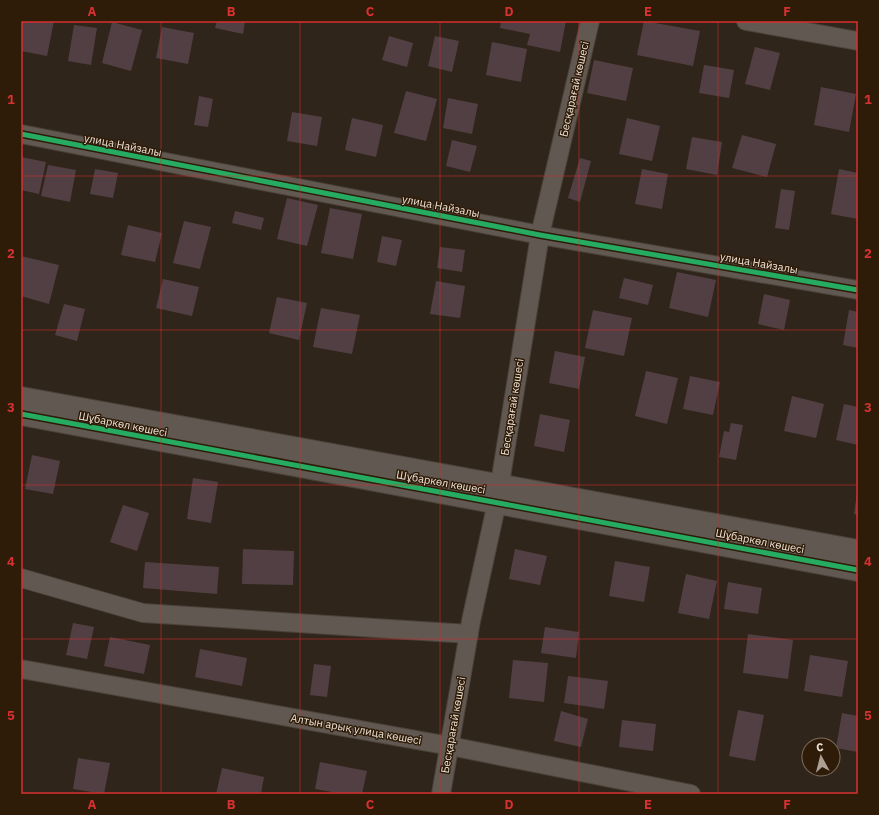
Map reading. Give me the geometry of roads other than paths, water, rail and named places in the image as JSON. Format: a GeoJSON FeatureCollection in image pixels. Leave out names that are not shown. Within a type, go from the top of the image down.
{"type":"FeatureCollection","features":[{"type":"Feature","properties":{"kind":"street","name":"Бесқарағай көшесі"},"geometry":{"type":"LineString","coordinates":[[441,794],[470,634],[498,494],[540,235],[590,21]]}},
{"type":"Feature","properties":{"kind":"street"},"geometry":{"type":"LineString","coordinates":[[746,21],[858,41]]}},
{"type":"Feature","properties":{"kind":"street","name":"улица Найзалы"},"geometry":{"type":"LineString","coordinates":[[21,134],[540,235],[858,290]]}},
{"type":"Feature","properties":{"kind":"street","name":"Шұбаркөл көшесі"},"geometry":{"type":"LineString","coordinates":[[21,398],[498,494],[858,570]]}},
{"type":"Feature","properties":{"kind":"street","name":"Шұбаркөл көшесі"},"geometry":{"type":"LineString","coordinates":[[21,414],[498,494],[858,551]]}},
{"type":"Feature","properties":{"kind":"street"},"geometry":{"type":"LineString","coordinates":[[21,578],[143,613],[470,634]]}},
{"type":"Feature","properties":{"kind":"street","name":"Алтын арық улица көшесі"},"geometry":{"type":"LineString","coordinates":[[21,669],[450,746],[691,794]]}}]}
